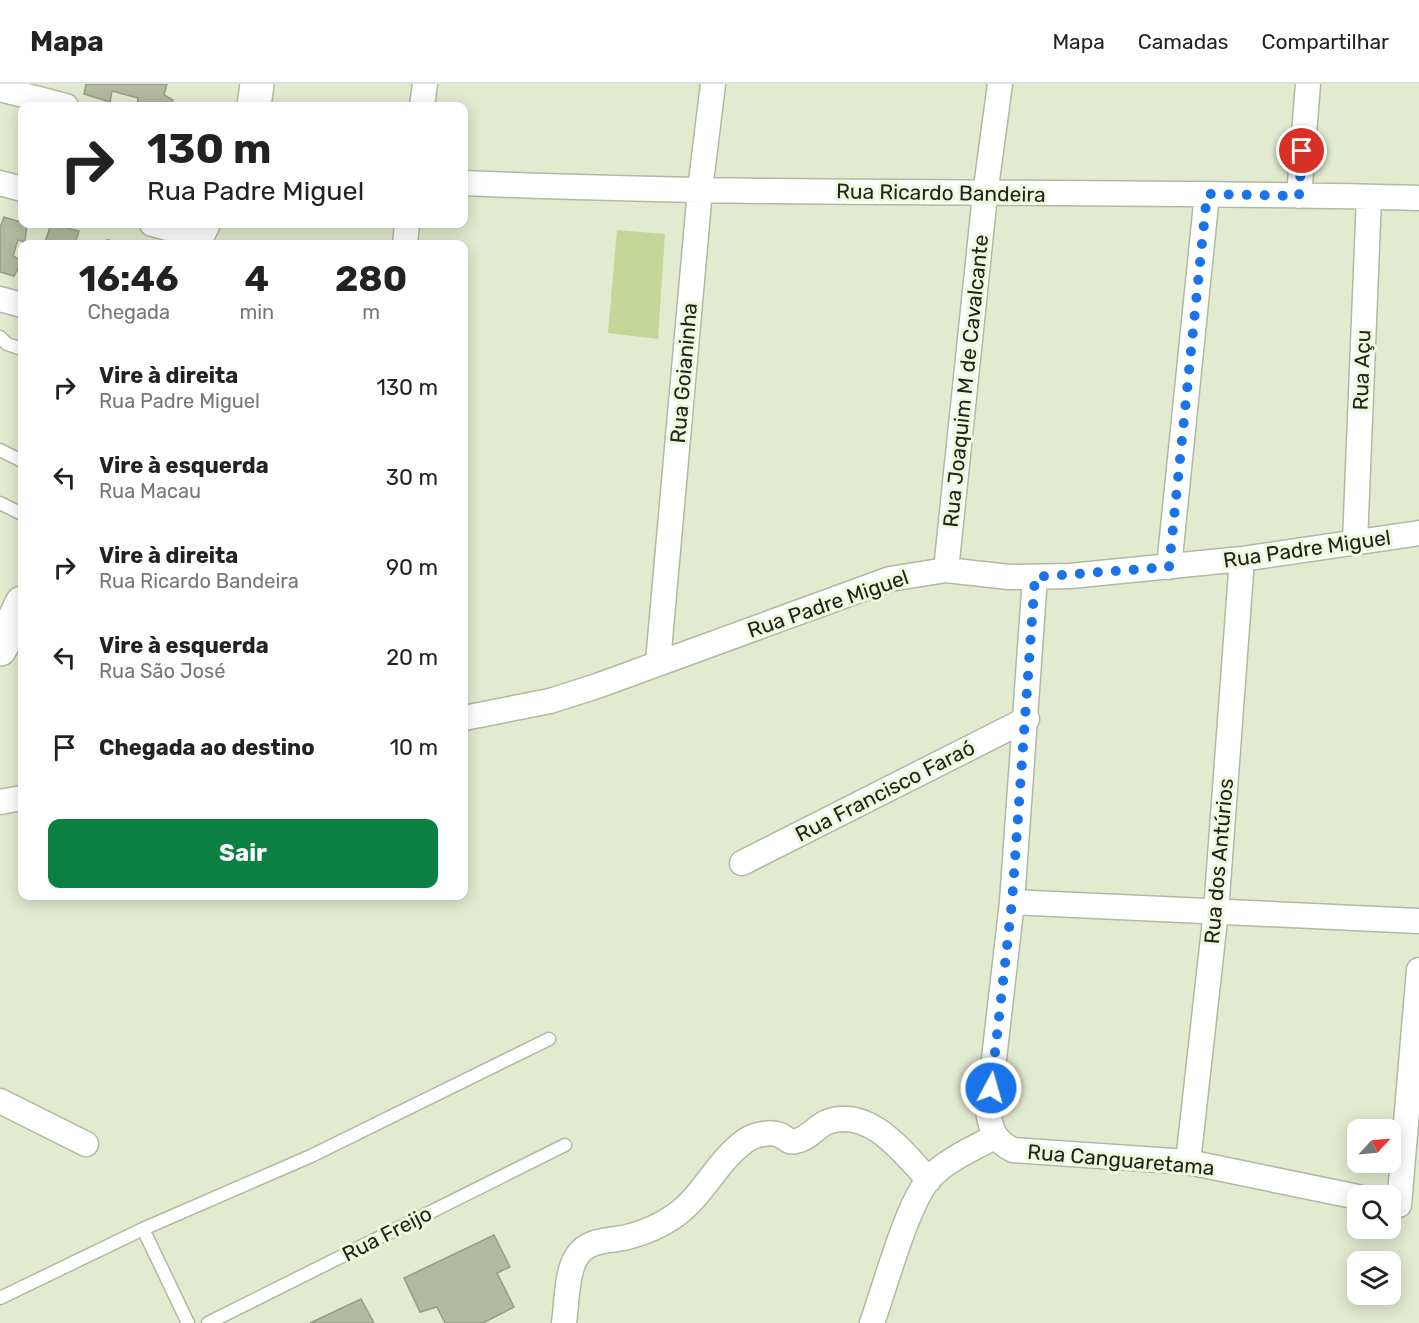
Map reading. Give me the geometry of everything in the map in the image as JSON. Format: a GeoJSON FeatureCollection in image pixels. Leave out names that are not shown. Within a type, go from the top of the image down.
{"type":"FeatureCollection","features":[{"type":"Feature","properties":{"kind":"main road"},"geometry":{"type":"LineString","coordinates":[[255,102],[257,84]]}},
{"type":"Feature","properties":{"kind":"main road"},"geometry":{"type":"LineString","coordinates":[[0,649],[18,611]]}},
{"type":"Feature","properties":{"kind":"street"},"geometry":{"type":"LineString","coordinates":[[423,102],[425,84]]}},
{"type":"Feature","properties":{"kind":"street","name":"Rua Goianinha"},"geometry":{"type":"LineString","coordinates":[[658,662],[700,190],[713,84]]}},
{"type":"Feature","properties":{"kind":"street","name":"Rua Joaquim M de Cavalcante"},"geometry":{"type":"LineString","coordinates":[[946,570],[985,195],[1000,84]]}},
{"type":"Feature","properties":{"kind":"street"},"geometry":{"type":"LineString","coordinates":[[1299,196],[1308,84]]}},
{"type":"Feature","properties":{"kind":"street"},"geometry":{"type":"LineString","coordinates":[[0,89],[50,102]]}},
{"type":"Feature","properties":{"kind":"street"},"geometry":{"type":"LineString","coordinates":[[0,183],[18,188]]}},
{"type":"Feature","properties":{"kind":"street","name":"Rua Ricardo Bandeira"},"geometry":{"type":"LineString","coordinates":[[468,183],[985,195],[1207,194],[1419,198]]}},
{"type":"Feature","properties":{"kind":"street"},"geometry":{"type":"LineString","coordinates":[[1169,567],[1207,194]]}},
{"type":"Feature","properties":{"kind":"street","name":"Rua Açu"},"geometry":{"type":"LineString","coordinates":[[1355,543],[1369,197]]}},
{"type":"Feature","properties":{"kind":"street"},"geometry":{"type":"LineString","coordinates":[[169,228],[198,235]]}},
{"type":"Feature","properties":{"kind":"street"},"geometry":{"type":"LineString","coordinates":[[0,300],[18,304]]}},
{"type":"Feature","properties":{"kind":"street","name":"Rua Padre Miguel"},"geometry":{"type":"LineString","coordinates":[[468,717],[550,701],[890,579],[946,570],[1035,577],[1169,567],[1242,559],[1419,533]]}},
{"type":"Feature","properties":{"kind":"street","name":"Rua dos Antúrios"},"geometry":{"type":"LineString","coordinates":[[1188,1162],[1216,910],[1242,559]]}},
{"type":"Feature","properties":{"kind":"street"},"geometry":{"type":"LineString","coordinates":[[873,1323],[914,1205],[929,1180],[953,1160],[994,1137],[988,1111],[1012,902],[1027,718],[1035,577]]}},
{"type":"Feature","properties":{"kind":"street","name":"Rua Francisco Faraó"},"geometry":{"type":"LineString","coordinates":[[742,863],[1027,718]]}},
{"type":"Feature","properties":{"kind":"street"},"geometry":{"type":"LineString","coordinates":[[0,802],[18,799]]}},
{"type":"Feature","properties":{"kind":"street"},"geometry":{"type":"LineString","coordinates":[[1012,902],[1419,921]]}},
{"type":"Feature","properties":{"kind":"street"},"geometry":{"type":"LineString","coordinates":[[1403,1205],[1419,970]]}},
{"type":"Feature","properties":{"kind":"street"},"geometry":{"type":"LineString","coordinates":[[0,1101],[86,1144]]}},
{"type":"Feature","properties":{"kind":"street"},"geometry":{"type":"LineString","coordinates":[[564,1323],[572,1268],[577,1256],[586,1247],[598,1241],[629,1237],[673,1217],[696,1199],[735,1149],[747,1139],[763,1134],[778,1134],[789,1141],[798,1141],[828,1122],[856,1122],[886,1135],[929,1180]]}},
{"type":"Feature","properties":{"kind":"street","name":"Rua Canguaretama"},"geometry":{"type":"LineString","coordinates":[[994,1137],[1001,1144],[1013,1150],[1188,1162],[1347,1195]]}},
{"type":"Feature","properties":{"kind":"lane"},"geometry":{"type":"LineString","coordinates":[[0,337],[7,344],[18,348]]}},
{"type":"Feature","properties":{"kind":"lane"},"geometry":{"type":"LineString","coordinates":[[0,450],[18,459]]}},
{"type":"Feature","properties":{"kind":"lane"},"geometry":{"type":"LineString","coordinates":[[0,503],[18,512]]}},
{"type":"Feature","properties":{"kind":"lane"},"geometry":{"type":"LineString","coordinates":[[0,1298],[143,1229],[311,1156],[549,1039]]}},
{"type":"Feature","properties":{"kind":"lane","name":"Rua Freijo"},"geometry":{"type":"LineString","coordinates":[[208,1323],[565,1145]]}},
{"type":"Feature","properties":{"kind":"lane"},"geometry":{"type":"LineString","coordinates":[[143,1229],[188,1323]]}},
{"type":"Feature","properties":{"kind":"green space"},"geometry":{"type":"Polygon","coordinates":[[[617,230],[665,234],[658,339],[608,333],[617,230]]]}},
{"type":"Feature","properties":{"kind":"building"},"geometry":{"type":"Polygon","coordinates":[[[86,84],[167,84],[164,95],[173,100],[172,102],[138,102],[138,98],[112,91],[110,102],[84,94],[86,84]]]}},
{"type":"Feature","properties":{"kind":"building"},"geometry":{"type":"Polygon","coordinates":[[[4,217],[18,221],[18,228],[27,228],[25,240],[18,240],[13,256],[18,259],[18,268],[14,276],[0,272],[0,228],[4,217]]]}},
{"type":"Feature","properties":{"kind":"building"},"geometry":{"type":"Polygon","coordinates":[[[50,228],[79,231],[76,240],[46,240],[50,228]]]}},
{"type":"Feature","properties":{"kind":"building"},"geometry":{"type":"Polygon","coordinates":[[[494,1235],[510,1267],[497,1273],[514,1307],[483,1323],[445,1323],[437,1307],[420,1312],[404,1278],[494,1235]]]}},
{"type":"Feature","properties":{"kind":"building"},"geometry":{"type":"Polygon","coordinates":[[[361,1299],[374,1323],[310,1323],[361,1299]]]}},
{"type":"Feature","properties":{"kind":"route"},"geometry":{"type":"LineString","coordinates":[[991,1088],[1012,902],[1027,718],[1035,577],[1169,567],[1207,194],[1299,196],[1302,151]]}}]}
